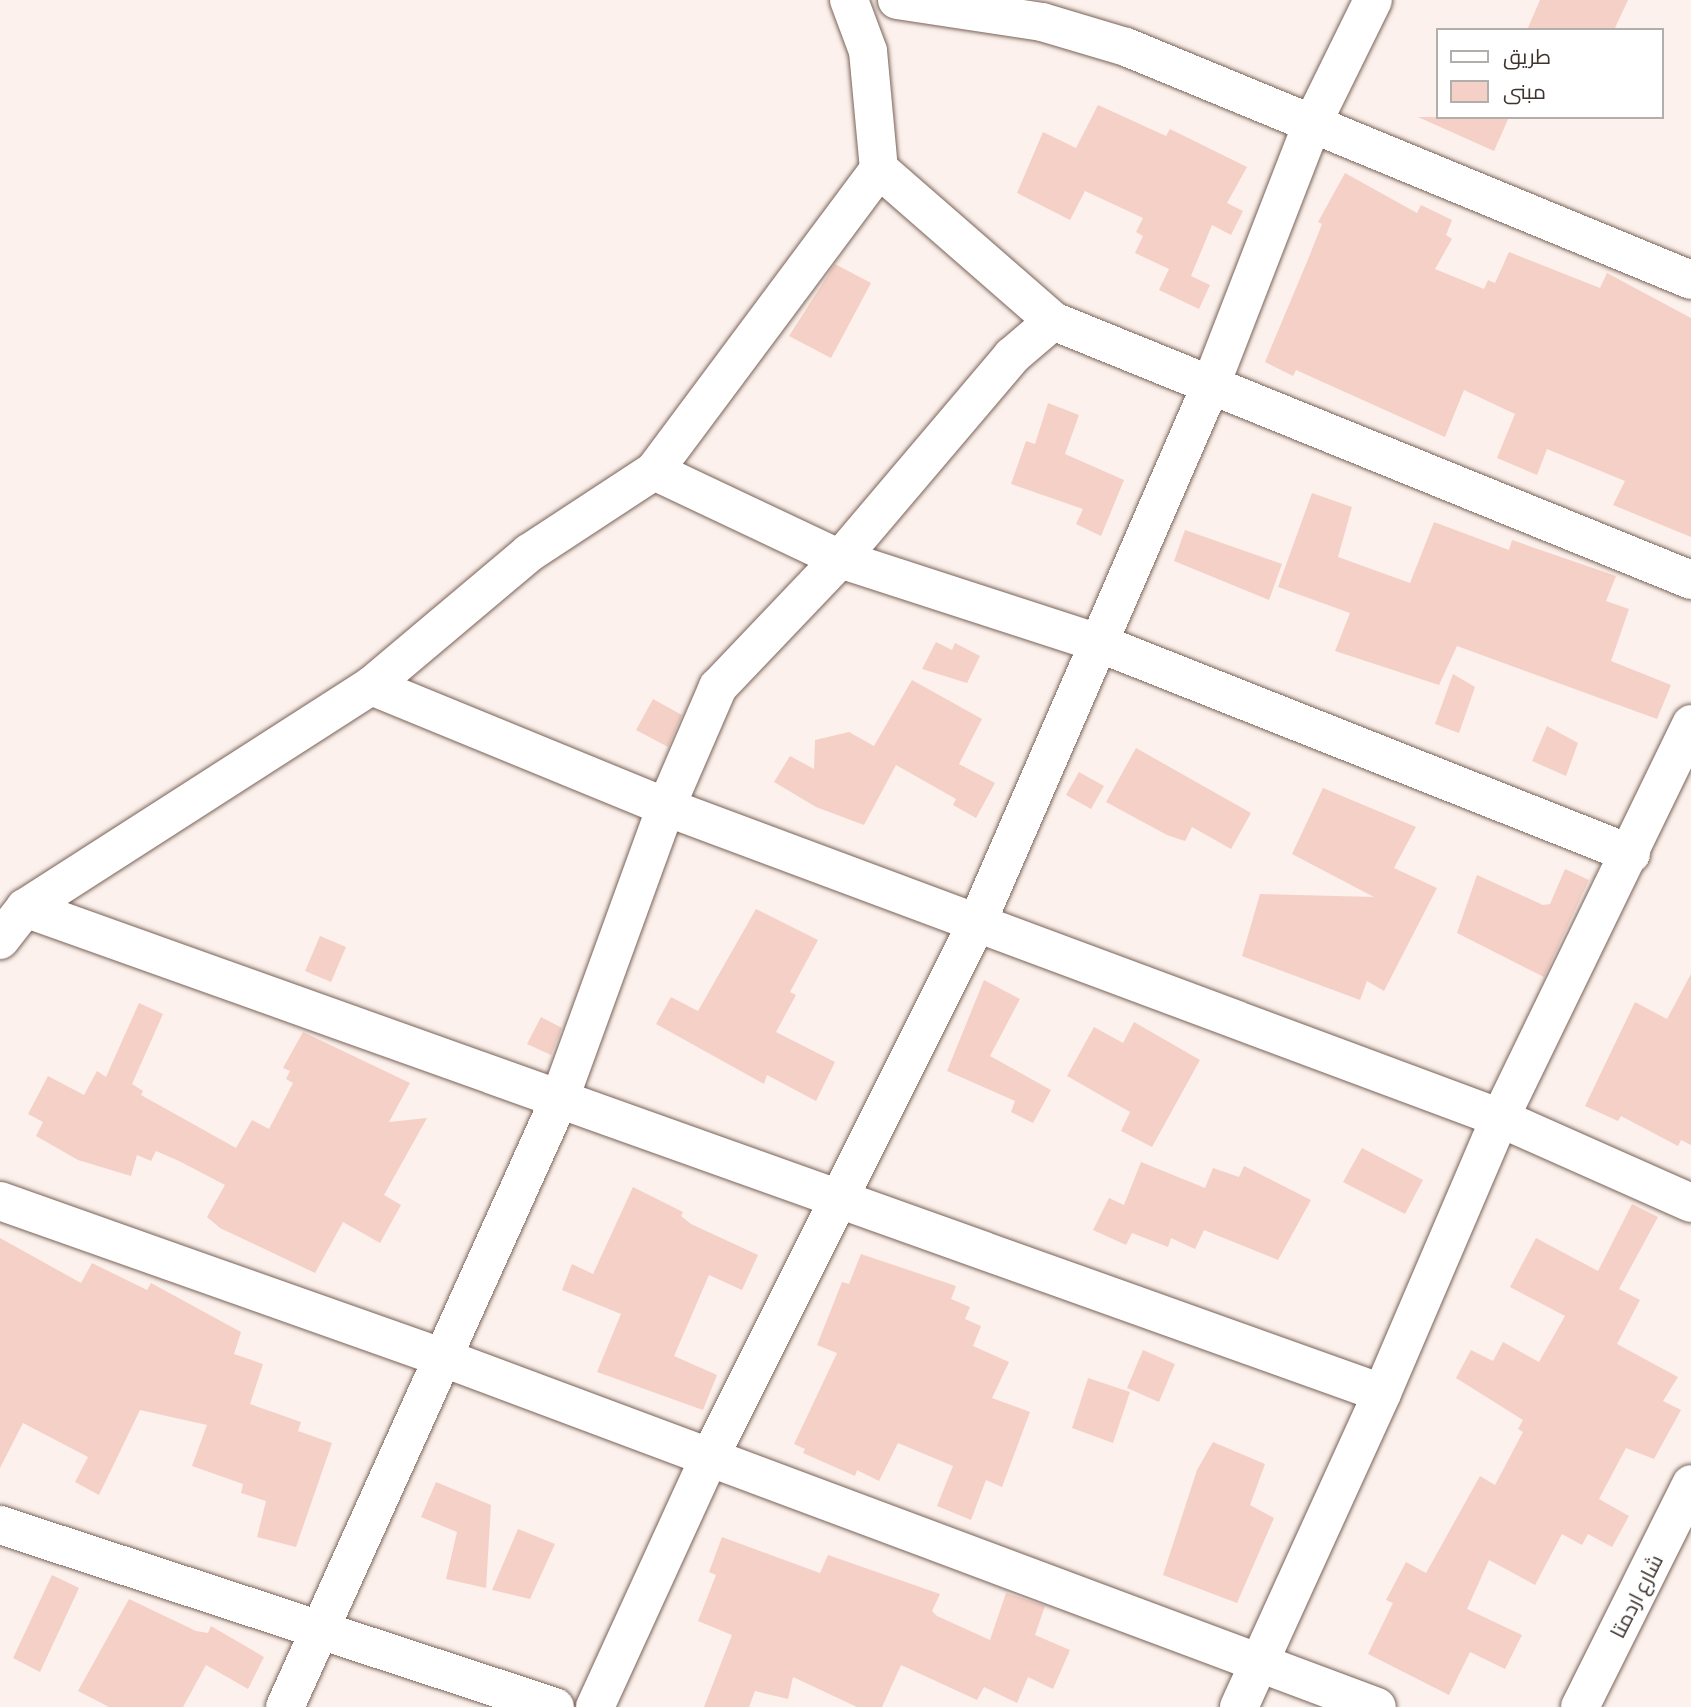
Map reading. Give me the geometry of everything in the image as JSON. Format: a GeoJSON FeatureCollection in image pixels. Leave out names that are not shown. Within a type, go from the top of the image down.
{"type":"FeatureCollection","features":[{"type":"Feature","properties":{"kind":"street"},"geometry":{"type":"LineString","coordinates":[[0,940],[25,908],[371,686],[528,553],[654,471],[879,169],[868,51],[849,0]]}},
{"type":"Feature","properties":{"kind":"street"},"geometry":{"type":"LineString","coordinates":[[897,0],[1042,22],[1126,47],[1691,280]]}},
{"type":"Feature","properties":{"kind":"street"},"geometry":{"type":"LineString","coordinates":[[595,1707],[708,1460],[976,925],[1101,644],[1210,387],[1312,124],[1373,0]]}},
{"type":"Feature","properties":{"kind":"street"},"geometry":{"type":"LineString","coordinates":[[879,169],[1053,321],[1691,580]]}},
{"type":"Feature","properties":{"kind":"street"},"geometry":{"type":"LineString","coordinates":[[285,1707],[560,1098],[666,807],[719,687],[839,559],[1012,356],[1053,321]]}},
{"type":"Feature","properties":{"kind":"street"},"geometry":{"type":"LineString","coordinates":[[654,471],[839,559],[1101,644],[1631,854]]}},
{"type":"Feature","properties":{"kind":"street"},"geometry":{"type":"LineString","coordinates":[[371,686],[666,807],[976,925],[1500,1118],[1691,1203]]}},
{"type":"Feature","properties":{"kind":"street"},"geometry":{"type":"LineString","coordinates":[[1239,1707],[1382,1393],[1500,1118],[1631,854],[1691,724]]}},
{"type":"Feature","properties":{"kind":"street"},"geometry":{"type":"LineString","coordinates":[[25,908],[1382,1393]]}},
{"type":"Feature","properties":{"kind":"street"},"geometry":{"type":"LineString","coordinates":[[0,1201],[441,1357],[708,1460],[1377,1707]]}},
{"type":"Feature","properties":{"kind":"street","name":"شارع اردمتا"},"geometry":{"type":"LineString","coordinates":[[1580,1707],[1691,1484]]}},
{"type":"Feature","properties":{"kind":"street"},"geometry":{"type":"LineString","coordinates":[[0,1525],[322,1627],[555,1707]]}},
{"type":"Feature","properties":{"kind":"building"},"geometry":{"type":"Polygon","coordinates":[[[1540,0],[1628,0],[1615,28],[1528,28],[1540,0]]]}},
{"type":"Feature","properties":{"kind":"building"},"geometry":{"type":"Polygon","coordinates":[[[1098,105],[1166,136],[1170,129],[1247,167],[1227,203],[1243,211],[1231,235],[1212,225],[1191,276],[1210,285],[1199,309],[1159,290],[1169,269],[1135,253],[1143,236],[1136,232],[1143,218],[1085,191],[1070,220],[1017,193],[1043,132],[1076,148],[1098,105]]]}},
{"type":"Feature","properties":{"kind":"building"},"geometry":{"type":"Polygon","coordinates":[[[1418,117],[1508,119],[1494,151],[1418,117]]]}},
{"type":"Feature","properties":{"kind":"building"},"geometry":{"type":"Polygon","coordinates":[[[1345,173],[1417,213],[1421,205],[1452,220],[1446,235],[1452,239],[1435,269],[1484,289],[1488,280],[1495,283],[1509,252],[1600,288],[1607,273],[1691,318],[1691,537],[1613,505],[1625,481],[1547,449],[1537,475],[1497,458],[1515,414],[1464,390],[1445,437],[1296,370],[1293,376],[1265,362],[1322,224],[1318,222],[1345,173]]]}},
{"type":"Feature","properties":{"kind":"building"},"geometry":{"type":"Polygon","coordinates":[[[835,264],[871,283],[831,358],[789,336],[835,264]]]}},
{"type":"Feature","properties":{"kind":"building"},"geometry":{"type":"Polygon","coordinates":[[[1048,403],[1079,415],[1065,454],[1124,480],[1101,536],[1076,524],[1083,509],[1011,484],[1026,441],[1035,444],[1048,403]]]}},
{"type":"Feature","properties":{"kind":"building"},"geometry":{"type":"Polygon","coordinates":[[[1312,493],[1352,507],[1338,557],[1410,583],[1434,522],[1509,550],[1512,540],[1616,576],[1606,601],[1629,609],[1611,661],[1671,685],[1657,719],[1457,646],[1439,685],[1335,651],[1350,613],[1278,587],[1312,493]]]}},
{"type":"Feature","properties":{"kind":"building"},"geometry":{"type":"Polygon","coordinates":[[[1185,530],[1282,564],[1269,600],[1174,561],[1185,530]]]}},
{"type":"Feature","properties":{"kind":"building"},"geometry":{"type":"Polygon","coordinates":[[[936,642],[952,650],[955,643],[980,656],[967,683],[922,669],[936,642]]]}},
{"type":"Feature","properties":{"kind":"building"},"geometry":{"type":"Polygon","coordinates":[[[1453,674],[1475,687],[1459,733],[1435,724],[1453,674]]]}},
{"type":"Feature","properties":{"kind":"building"},"geometry":{"type":"Polygon","coordinates":[[[912,680],[982,719],[959,764],[995,783],[976,818],[953,805],[956,799],[896,765],[864,825],[816,807],[774,782],[790,756],[814,769],[815,740],[849,732],[874,746],[912,680]]]}},
{"type":"Feature","properties":{"kind":"building"},"geometry":{"type":"Polygon","coordinates":[[[653,699],[682,715],[668,747],[636,730],[653,699]]]}},
{"type":"Feature","properties":{"kind":"building"},"geometry":{"type":"Polygon","coordinates":[[[1547,726],[1578,743],[1566,776],[1532,761],[1547,726]]]}},
{"type":"Feature","properties":{"kind":"building"},"geometry":{"type":"Polygon","coordinates":[[[1136,748],[1251,813],[1231,849],[1192,827],[1185,841],[1167,835],[1106,802],[1136,748]]]}},
{"type":"Feature","properties":{"kind":"building"},"geometry":{"type":"Polygon","coordinates":[[[1079,772],[1104,786],[1091,809],[1066,795],[1079,772]]]}},
{"type":"Feature","properties":{"kind":"building"},"geometry":{"type":"Polygon","coordinates":[[[1323,788],[1416,827],[1394,868],[1437,888],[1384,991],[1367,981],[1360,1000],[1242,956],[1260,894],[1374,897],[1292,854],[1323,788]]]}},
{"type":"Feature","properties":{"kind":"building"},"geometry":{"type":"Polygon","coordinates":[[[1565,869],[1589,880],[1544,977],[1457,933],[1477,875],[1543,905],[1550,904],[1565,869]]]}},
{"type":"Feature","properties":{"kind":"building"},"geometry":{"type":"Polygon","coordinates":[[[756,909],[818,940],[790,992],[796,995],[776,1032],[835,1062],[816,1101],[767,1075],[764,1084],[656,1024],[671,997],[698,1011],[756,909]]]}},
{"type":"Feature","properties":{"kind":"building"},"geometry":{"type":"Polygon","coordinates":[[[320,936],[346,947],[331,982],[305,971],[320,936]]]}},
{"type":"Feature","properties":{"kind":"building"},"geometry":{"type":"Polygon","coordinates":[[[1691,974],[1691,1145],[1681,1140],[1678,1146],[1621,1116],[1618,1121],[1585,1106],[1635,1002],[1667,1019],[1691,974]]]}},
{"type":"Feature","properties":{"kind":"building"},"geometry":{"type":"Polygon","coordinates":[[[984,980],[1020,999],[990,1056],[1051,1090],[1033,1123],[1011,1112],[1015,1101],[947,1071],[984,980]]]}},
{"type":"Feature","properties":{"kind":"building"},"geometry":{"type":"Polygon","coordinates":[[[139,1003],[163,1014],[132,1084],[143,1091],[141,1095],[236,1148],[252,1120],[269,1129],[293,1083],[286,1079],[290,1071],[283,1068],[303,1032],[410,1083],[389,1122],[427,1118],[384,1195],[401,1205],[380,1243],[343,1222],[315,1273],[220,1228],[207,1217],[225,1185],[179,1161],[156,1151],[151,1161],[137,1155],[131,1176],[78,1160],[36,1136],[43,1122],[28,1114],[48,1076],[84,1095],[97,1071],[106,1077],[139,1003]]]}},
{"type":"Feature","properties":{"kind":"building"},"geometry":{"type":"Polygon","coordinates":[[[541,1017],[562,1028],[551,1055],[527,1044],[541,1017]]]}},
{"type":"Feature","properties":{"kind":"building"},"geometry":{"type":"Polygon","coordinates":[[[1134,1022],[1200,1060],[1152,1147],[1121,1131],[1130,1112],[1067,1076],[1094,1027],[1123,1043],[1134,1022]]]}},
{"type":"Feature","properties":{"kind":"building"},"geometry":{"type":"Polygon","coordinates":[[[1362,1148],[1423,1180],[1405,1214],[1343,1182],[1362,1148]]]}},
{"type":"Feature","properties":{"kind":"building"},"geometry":{"type":"Polygon","coordinates":[[[1141,1162],[1205,1188],[1213,1168],[1239,1177],[1244,1166],[1311,1200],[1278,1260],[1204,1230],[1195,1249],[1171,1238],[1168,1247],[1132,1233],[1126,1245],[1093,1230],[1109,1198],[1124,1205],[1141,1162]]]}},
{"type":"Feature","properties":{"kind":"building"},"geometry":{"type":"Polygon","coordinates":[[[633,1187],[683,1212],[681,1216],[691,1224],[758,1255],[742,1290],[709,1275],[674,1356],[717,1375],[703,1410],[597,1372],[621,1314],[562,1290],[572,1264],[593,1274],[633,1187]]]}},
{"type":"Feature","properties":{"kind":"building"},"geometry":{"type":"Polygon","coordinates":[[[1632,1204],[1658,1217],[1619,1289],[1640,1300],[1617,1344],[1678,1377],[1663,1401],[1681,1410],[1654,1459],[1626,1448],[1599,1499],[1629,1516],[1612,1547],[1588,1534],[1582,1545],[1562,1534],[1535,1585],[1489,1560],[1467,1609],[1522,1635],[1505,1669],[1470,1652],[1449,1695],[1368,1654],[1393,1603],[1386,1600],[1406,1562],[1426,1573],[1480,1476],[1495,1485],[1523,1432],[1518,1429],[1523,1420],[1456,1378],[1471,1350],[1493,1361],[1503,1342],[1539,1362],[1565,1316],[1510,1287],[1536,1238],[1598,1271],[1632,1204]]]}},
{"type":"Feature","properties":{"kind":"building"},"geometry":{"type":"Polygon","coordinates":[[[0,1238],[81,1283],[92,1263],[147,1290],[151,1283],[241,1332],[234,1354],[263,1364],[250,1404],[301,1422],[298,1431],[332,1443],[296,1547],[257,1537],[266,1501],[241,1493],[243,1484],[192,1466],[207,1425],[140,1410],[99,1495],[75,1482],[88,1457],[23,1423],[0,1468],[0,1238]]]}},
{"type":"Feature","properties":{"kind":"building"},"geometry":{"type":"Polygon","coordinates":[[[861,1254],[956,1286],[951,1299],[970,1307],[965,1319],[981,1326],[973,1346],[1009,1362],[992,1398],[1030,1412],[1002,1487],[986,1480],[971,1520],[937,1506],[953,1466],[898,1443],[879,1481],[857,1470],[855,1476],[803,1453],[805,1449],[794,1444],[837,1353],[817,1345],[842,1282],[849,1284],[861,1254]]]}},
{"type":"Feature","properties":{"kind":"building"},"geometry":{"type":"Polygon","coordinates":[[[1143,1350],[1175,1364],[1159,1402],[1127,1388],[1143,1350]]]}},
{"type":"Feature","properties":{"kind":"building"},"geometry":{"type":"Polygon","coordinates":[[[1088,1378],[1130,1392],[1113,1443],[1072,1428],[1088,1378]]]}},
{"type":"Feature","properties":{"kind":"building"},"geometry":{"type":"Polygon","coordinates":[[[1213,1442],[1265,1464],[1250,1505],[1274,1518],[1237,1603],[1163,1575],[1197,1470],[1213,1442]]]}},
{"type":"Feature","properties":{"kind":"building"},"geometry":{"type":"Polygon","coordinates":[[[436,1482],[491,1505],[486,1588],[446,1579],[457,1532],[421,1517],[436,1482]]]}},
{"type":"Feature","properties":{"kind":"building"},"geometry":{"type":"Polygon","coordinates":[[[518,1529],[555,1544],[530,1599],[492,1590],[518,1529]]]}},
{"type":"Feature","properties":{"kind":"building"},"geometry":{"type":"Polygon","coordinates":[[[722,1537],[820,1573],[828,1555],[940,1594],[932,1611],[937,1616],[990,1640],[1006,1593],[1045,1606],[1035,1635],[1070,1650],[1053,1689],[1028,1677],[1017,1703],[984,1687],[977,1700],[901,1665],[882,1707],[857,1707],[793,1677],[788,1699],[755,1691],[749,1707],[704,1707],[732,1635],[698,1621],[716,1575],[709,1572],[722,1537]]]}},
{"type":"Feature","properties":{"kind":"building"},"geometry":{"type":"Polygon","coordinates":[[[52,1575],[79,1588],[40,1672],[13,1658],[52,1575]]]}},
{"type":"Feature","properties":{"kind":"building"},"geometry":{"type":"Polygon","coordinates":[[[129,1599],[196,1631],[208,1633],[211,1626],[264,1657],[248,1689],[206,1665],[183,1707],[109,1707],[78,1691],[129,1599]]]}}]}
